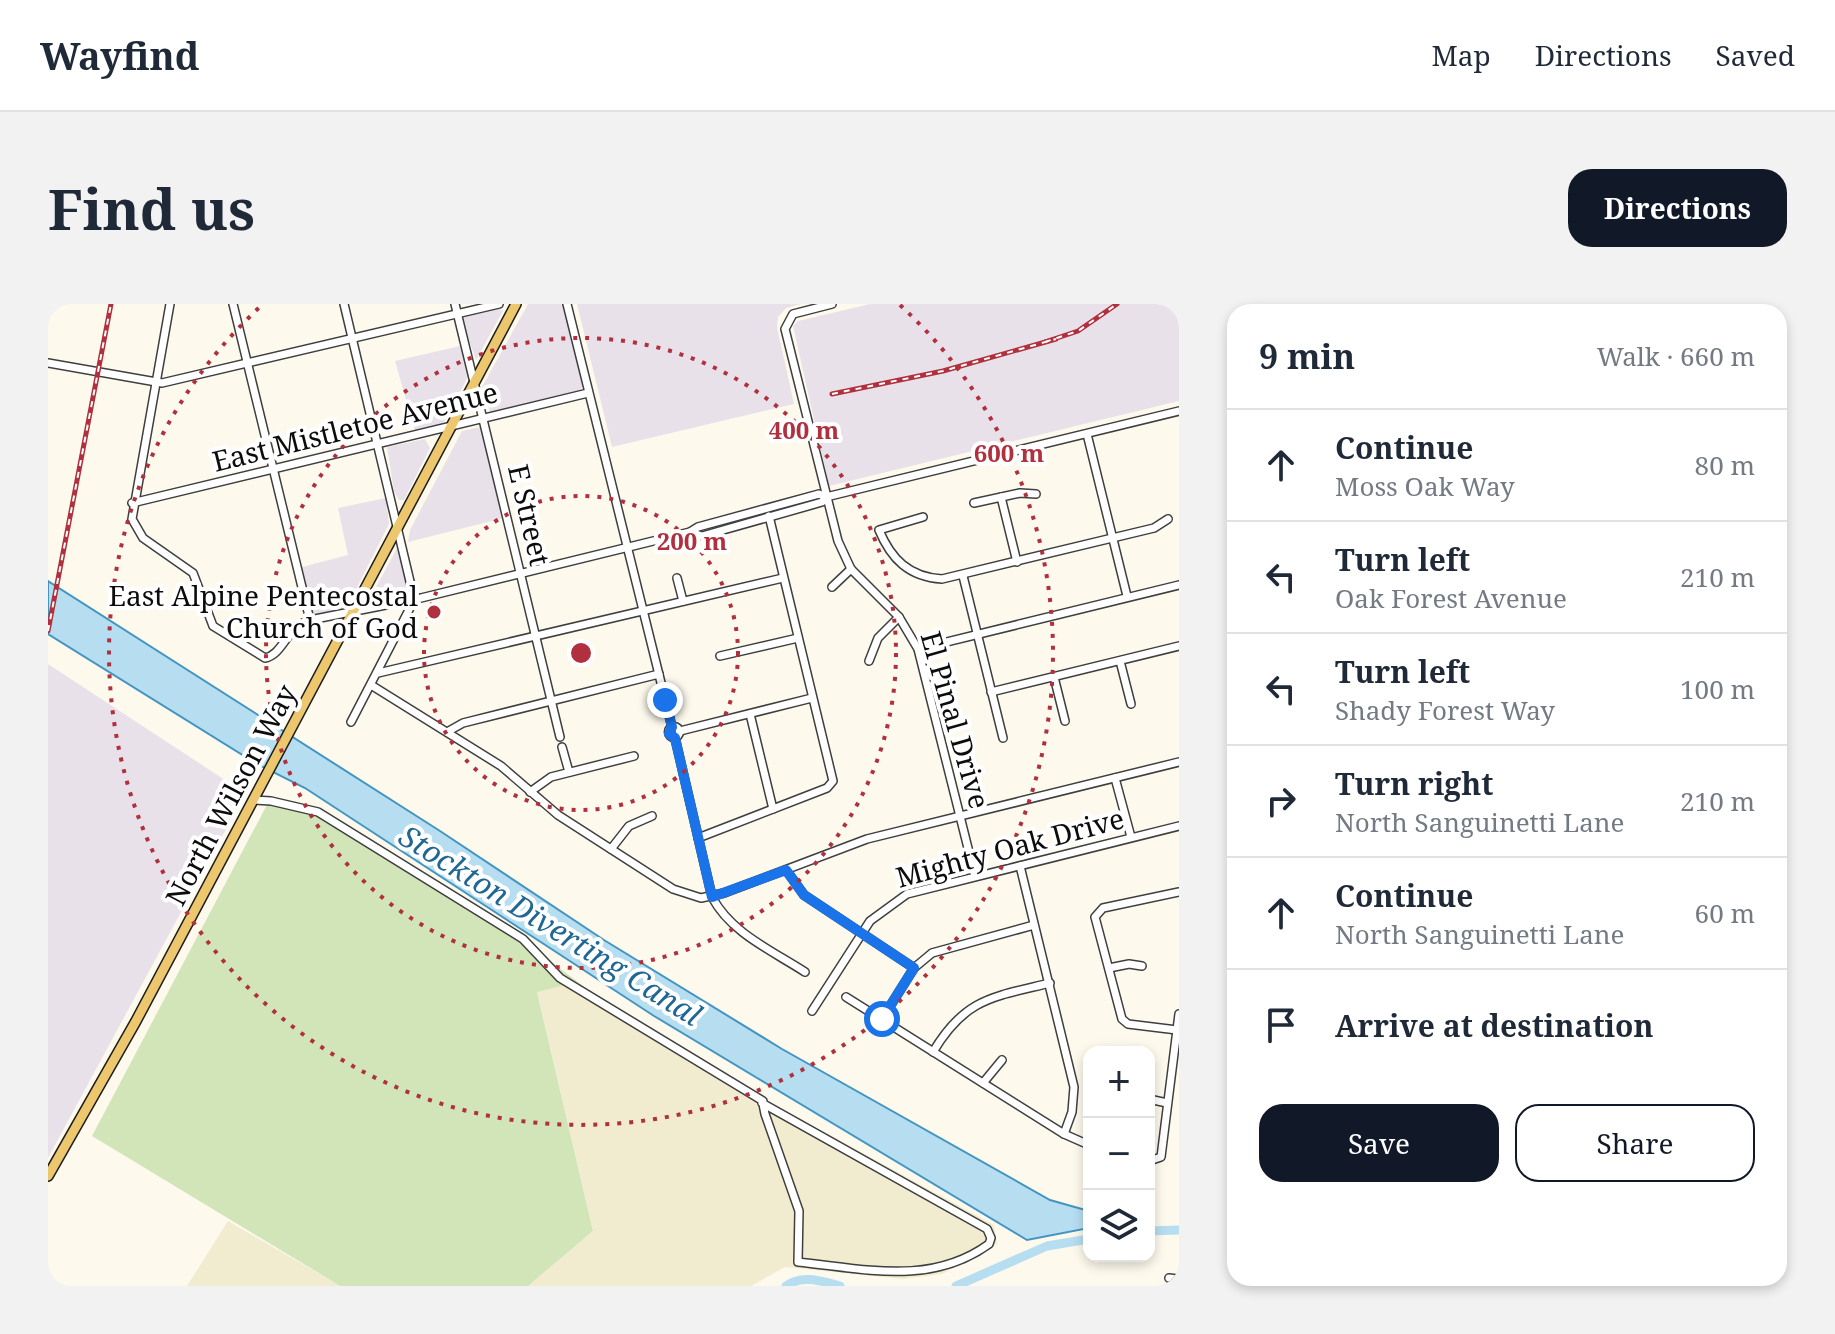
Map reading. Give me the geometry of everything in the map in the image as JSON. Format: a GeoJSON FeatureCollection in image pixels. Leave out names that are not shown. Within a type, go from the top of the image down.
{"type":"FeatureCollection","features":[{"type":"Feature","properties":{"kind":"main road","name":"North Wilson Way"},"geometry":{"type":"LineString","coordinates":[[48,1176],[136,1021],[516,304]]}},
{"type":"Feature","properties":{"kind":"street"},"geometry":{"type":"LineString","coordinates":[[170,304],[132,503],[132,519],[143,538],[196,577],[213,626],[268,658],[295,627],[310,620],[413,600],[690,532],[698,527],[819,494],[826,497],[1179,411]]}},
{"type":"Feature","properties":{"kind":"street"},"geometry":{"type":"LineString","coordinates":[[233,304],[310,620]]}},
{"type":"Feature","properties":{"kind":"street"},"geometry":{"type":"LineString","coordinates":[[344,304],[399,524],[413,600],[351,722]]}},
{"type":"Feature","properties":{"kind":"street","name":"E Street"},"geometry":{"type":"LineString","coordinates":[[455,304],[560,737]]}},
{"type":"Feature","properties":{"kind":"street"},"geometry":{"type":"LineString","coordinates":[[48,363],[154,383],[499,304]]}},
{"type":"Feature","properties":{"kind":"street"},"geometry":{"type":"LineString","coordinates":[[567,304],[676,732],[712,897],[735,927],[805,972]]}},
{"type":"Feature","properties":{"kind":"street","name":"El Pinal Drive"},"geometry":{"type":"LineString","coordinates":[[832,304],[793,314],[785,329],[826,497],[838,541],[851,569],[899,617],[918,649],[975,876]]}},
{"type":"Feature","properties":{"kind":"street","name":"East Mistletoe Avenue"},"geometry":{"type":"LineString","coordinates":[[132,503],[588,393]]}},
{"type":"Feature","properties":{"kind":"street"},"geometry":{"type":"LineString","coordinates":[[1087,434],[1127,596]]}},
{"type":"Feature","properties":{"kind":"street"},"geometry":{"type":"LineString","coordinates":[[974,503],[1036,494]]}},
{"type":"Feature","properties":{"kind":"street"},"geometry":{"type":"LineString","coordinates":[[690,532],[702,536],[822,502],[826,497]]}},
{"type":"Feature","properties":{"kind":"street"},"geometry":{"type":"LineString","coordinates":[[1001,497],[1017,562]]}},
{"type":"Feature","properties":{"kind":"street"},"geometry":{"type":"LineString","coordinates":[[698,838],[832,784],[769,516]]}},
{"type":"Feature","properties":{"kind":"street"},"geometry":{"type":"LineString","coordinates":[[923,517],[879,530],[895,559],[911,572],[933,579],[963,576],[1154,528],[1168,519]]}},
{"type":"Feature","properties":{"kind":"street"},"geometry":{"type":"LineString","coordinates":[[832,587],[851,569]]}},
{"type":"Feature","properties":{"kind":"street"},"geometry":{"type":"LineString","coordinates":[[963,576],[1003,738]]}},
{"type":"Feature","properties":{"kind":"street"},"geometry":{"type":"LineString","coordinates":[[677,578],[683,601]]}},
{"type":"Feature","properties":{"kind":"street"},"geometry":{"type":"LineString","coordinates":[[378,673],[783,578]]}},
{"type":"Feature","properties":{"kind":"street"},"geometry":{"type":"LineString","coordinates":[[918,649],[1179,585]]}},
{"type":"Feature","properties":{"kind":"street"},"geometry":{"type":"LineString","coordinates":[[869,661],[878,638],[899,617]]}},
{"type":"Feature","properties":{"kind":"street"},"geometry":{"type":"LineString","coordinates":[[720,656],[798,638]]}},
{"type":"Feature","properties":{"kind":"street"},"geometry":{"type":"LineString","coordinates":[[991,692],[1179,646]]}},
{"type":"Feature","properties":{"kind":"street"},"geometry":{"type":"LineString","coordinates":[[1120,661],[1131,704]]}},
{"type":"Feature","properties":{"kind":"street"},"geometry":{"type":"LineString","coordinates":[[447,732],[463,723],[659,674]]}},
{"type":"Feature","properties":{"kind":"street"},"geometry":{"type":"LineString","coordinates":[[1054,677],[1065,721]]}},
{"type":"Feature","properties":{"kind":"street"},"geometry":{"type":"LineString","coordinates":[[371,685],[501,766],[558,815],[673,889],[691,896],[712,897],[867,839],[1179,762]]}},
{"type":"Feature","properties":{"kind":"street"},"geometry":{"type":"LineString","coordinates":[[676,732],[812,698]]}},
{"type":"Feature","properties":{"kind":"street"},"geometry":{"type":"LineString","coordinates":[[750,714],[773,809]]}},
{"type":"Feature","properties":{"kind":"street"},"geometry":{"type":"LineString","coordinates":[[562,747],[569,772]]}},
{"type":"Feature","properties":{"kind":"street"},"geometry":{"type":"LineString","coordinates":[[530,792],[551,777],[634,756]]}},
{"type":"Feature","properties":{"kind":"street"},"geometry":{"type":"LineString","coordinates":[[1115,778],[1131,837]]}},
{"type":"Feature","properties":{"kind":"street"},"geometry":{"type":"LineString","coordinates":[[253,800],[318,812],[523,939],[560,978],[762,1102],[987,1229],[991,1238],[986,1246],[956,1266],[927,1275],[893,1276],[798,1262],[799,1211],[762,1102]]}},
{"type":"Feature","properties":{"kind":"street"},"geometry":{"type":"LineString","coordinates":[[611,849],[629,826],[652,816]]}},
{"type":"Feature","properties":{"kind":"street","name":"Mighty Oak Drive"},"geometry":{"type":"LineString","coordinates":[[812,1011],[861,933],[879,911],[907,894],[1179,826]]}},
{"type":"Feature","properties":{"kind":"street"},"geometry":{"type":"LineString","coordinates":[[1020,866],[1074,1087],[1072,1112],[1064,1134]]}},
{"type":"Feature","properties":{"kind":"street"},"geometry":{"type":"LineString","coordinates":[[786,870],[804,895],[914,968]]}},
{"type":"Feature","properties":{"kind":"street"},"geometry":{"type":"LineString","coordinates":[[1177,1030],[1124,1022],[1095,917],[1098,909],[1179,892]]}},
{"type":"Feature","properties":{"kind":"street"},"geometry":{"type":"LineString","coordinates":[[882,1019],[914,968],[943,949],[1034,925]]}},
{"type":"Feature","properties":{"kind":"street"},"geometry":{"type":"LineString","coordinates":[[1109,968],[1129,964],[1142,966]]}},
{"type":"Feature","properties":{"kind":"street"},"geometry":{"type":"LineString","coordinates":[[933,1052],[948,1027],[976,1002],[1050,983]]}},
{"type":"Feature","properties":{"kind":"street"},"geometry":{"type":"LineString","coordinates":[[846,997],[1064,1134],[1083,1142]]}},
{"type":"Feature","properties":{"kind":"street"},"geometry":{"type":"LineString","coordinates":[[1155,1160],[1159,1159],[1179,1014]]}},
{"type":"Feature","properties":{"kind":"street"},"geometry":{"type":"LineString","coordinates":[[983,1083],[1002,1060]]}},
{"type":"Feature","properties":{"kind":"street"},"geometry":{"type":"LineString","coordinates":[[1155,1100],[1167,1103]]}},
{"type":"Feature","properties":{"kind":"street"},"geometry":{"type":"LineString","coordinates":[[1169,1278],[1179,1279]]}},
{"type":"Feature","properties":{"kind":"shaded area"},"geometry":{"type":"Polygon","coordinates":[[[528,304],[563,304],[583,386],[580,390],[490,412],[482,387],[528,304]]]}},
{"type":"Feature","properties":{"kind":"shaded area"},"geometry":{"type":"Polygon","coordinates":[[[577,304],[801,304],[786,308],[778,317],[777,327],[794,404],[612,447],[577,304]]]}},
{"type":"Feature","properties":{"kind":"shaded area"},"geometry":{"type":"Polygon","coordinates":[[[870,304],[1179,304],[1179,401],[829,486],[793,326],[798,321],[870,304]]]}},
{"type":"Feature","properties":{"kind":"shaded area"},"geometry":{"type":"Polygon","coordinates":[[[498,308],[503,311],[476,360],[462,320],[465,316],[498,308]]]}},
{"type":"Feature","properties":{"kind":"shaded area"},"geometry":{"type":"Polygon","coordinates":[[[460,346],[469,375],[443,424],[415,431],[395,361],[460,346]]]}},
{"type":"Feature","properties":{"kind":"shaded area"},"geometry":{"type":"Polygon","coordinates":[[[480,427],[504,518],[408,542],[410,530],[462,431],[480,427]]]}},
{"type":"Feature","properties":{"kind":"shaded area"},"geometry":{"type":"Polygon","coordinates":[[[425,439],[430,448],[404,500],[399,500],[394,491],[387,447],[425,439]]]}},
{"type":"Feature","properties":{"kind":"shaded area"},"geometry":{"type":"Polygon","coordinates":[[[386,498],[389,524],[349,603],[342,609],[313,615],[302,567],[348,555],[338,508],[386,498]]]}},
{"type":"Feature","properties":{"kind":"shaded area"},"geometry":{"type":"Polygon","coordinates":[[[397,548],[411,593],[379,602],[373,593],[397,548]]]}},
{"type":"Feature","properties":{"kind":"shaded area"},"geometry":{"type":"Polygon","coordinates":[[[48,664],[228,782],[239,805],[48,1158],[48,664]]]}},
{"type":"Feature","properties":{"kind":"shaded area"},"geometry":{"type":"Polygon","coordinates":[[[578,982],[649,1036],[994,1225],[997,1244],[942,1274],[903,1279],[785,1267],[751,1286],[528,1286],[593,1231],[537,991],[578,982]]]}},
{"type":"Feature","properties":{"kind":"shaded area"},"geometry":{"type":"Polygon","coordinates":[[[228,1221],[340,1286],[187,1286],[228,1221]]]}},
{"type":"Feature","properties":{"kind":"green space"},"geometry":{"type":"Polygon","coordinates":[[[269,801],[316,807],[533,948],[578,982],[537,992],[593,1231],[528,1286],[340,1286],[92,1136],[269,801]]]}},
{"type":"Feature","properties":{"kind":"water","name":"Stockton Diverting Canal"},"geometry":{"type":"Polygon","coordinates":[[[48,581],[440,831],[604,940],[782,1049],[1050,1200],[1083,1209],[1083,1229],[1027,1240],[654,1016],[305,788],[257,764],[48,634],[48,581]]]}},
{"type":"Feature","properties":{"kind":"waterway"},"geometry":{"type":"LineString","coordinates":[[1155,1231],[1179,1230]]}},
{"type":"Feature","properties":{"kind":"waterway"},"geometry":{"type":"LineString","coordinates":[[956,1286],[1047,1246],[1083,1240]]}},
{"type":"Feature","properties":{"kind":"waterway"},"geometry":{"type":"LineString","coordinates":[[786,1286],[805,1279],[840,1286]]}},
{"type":"Feature","properties":{"kind":"railway"},"geometry":{"type":"LineString","coordinates":[[48,631],[111,304]]}},
{"type":"Feature","properties":{"kind":"railway"},"geometry":{"type":"LineString","coordinates":[[1045,342],[1078,331],[1117,304]]}},
{"type":"Feature","properties":{"kind":"railway"},"geometry":{"type":"LineString","coordinates":[[832,394],[943,371],[1056,339]]}},
{"type":"Feature","properties":{"kind":"place","name":"East Alpine Pentecostal Church of God"},"geometry":{"type":"Point","coordinates":[434,612]}},
{"type":"Feature","properties":{"kind":"route"},"geometry":{"type":"LineString","coordinates":[[665,700],[672,727],[668,731],[675,738],[712,897],[786,870],[796,888],[804,895],[914,968],[882,1019]]}}]}
